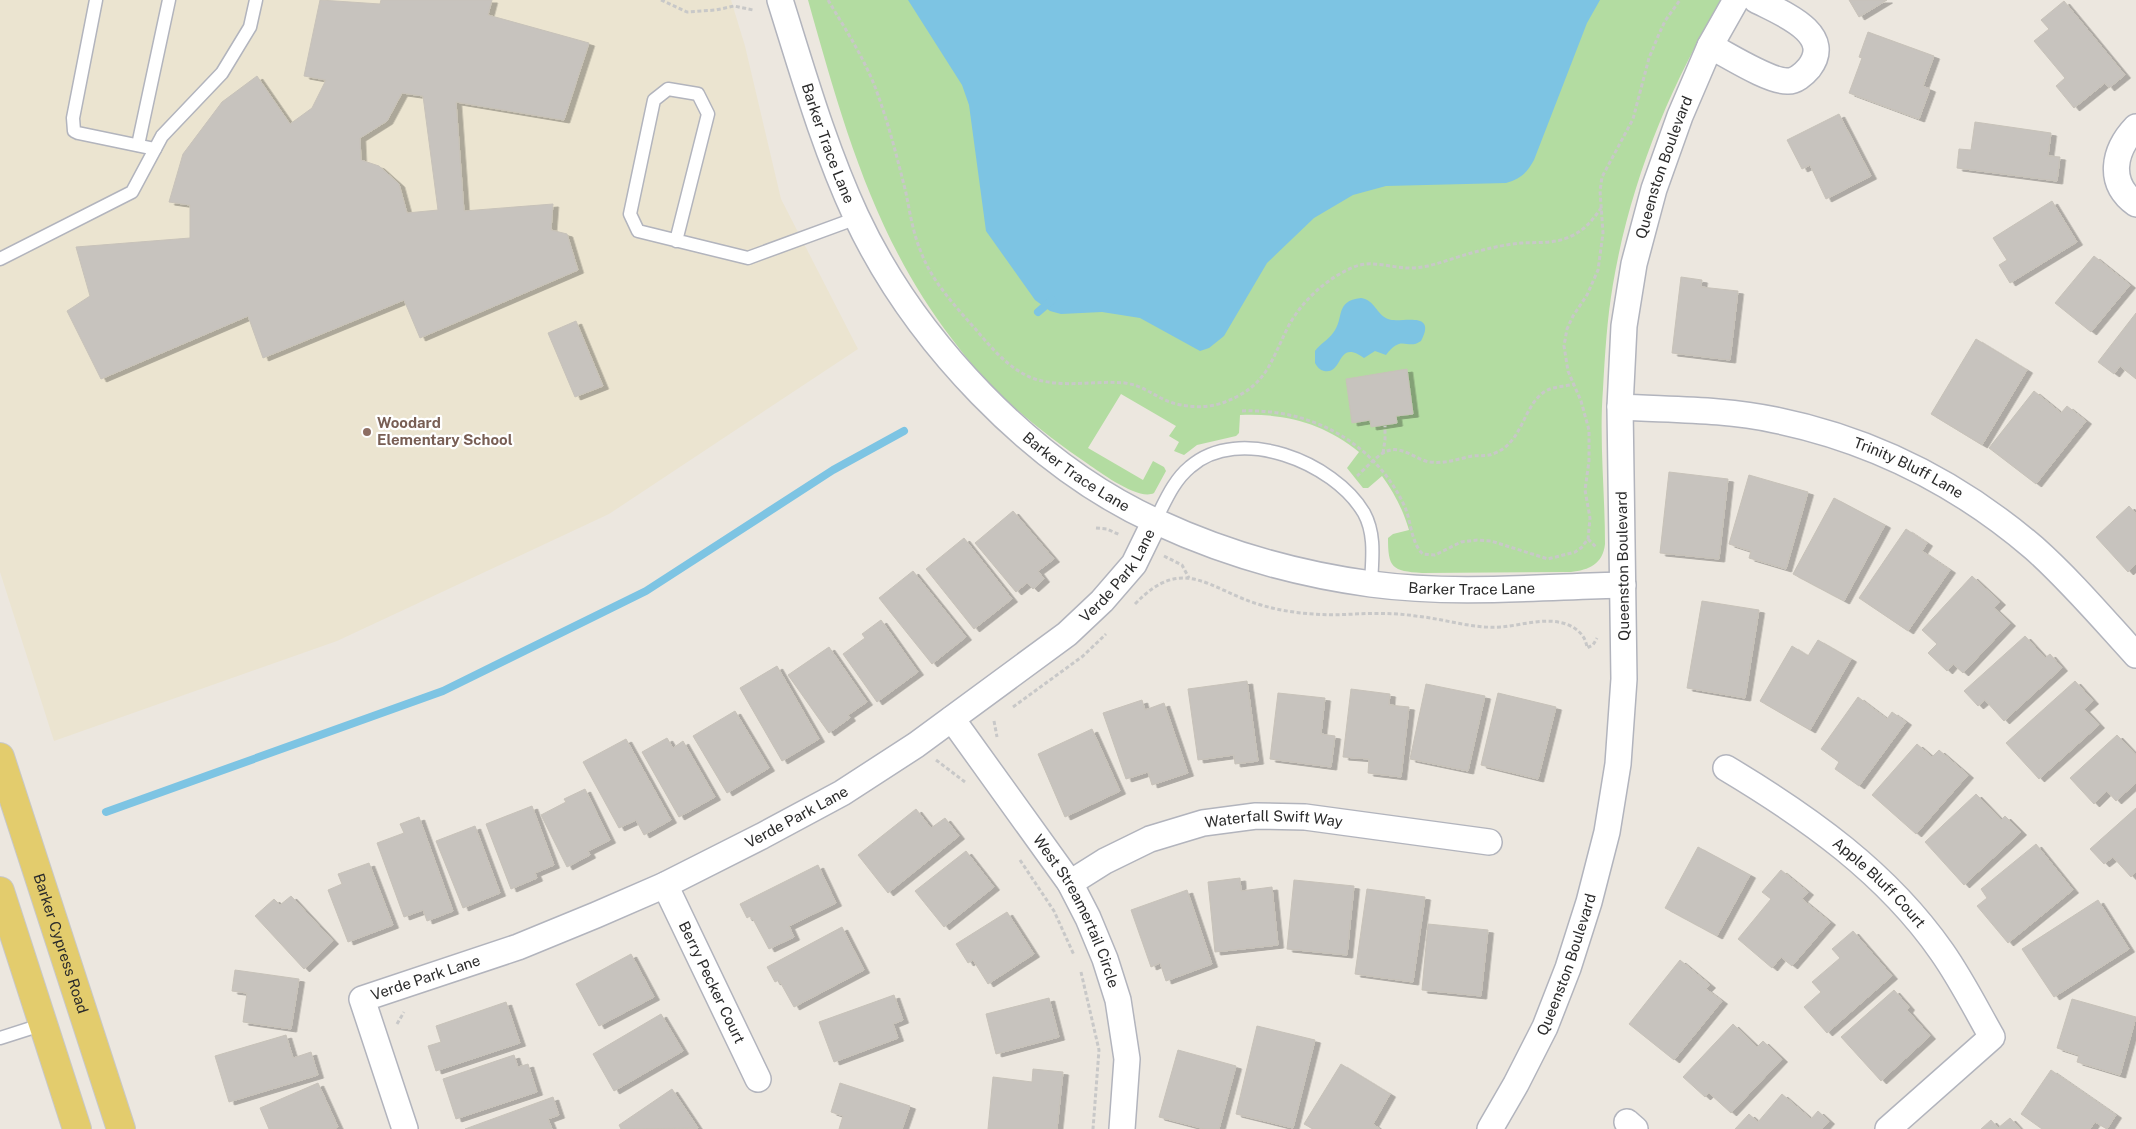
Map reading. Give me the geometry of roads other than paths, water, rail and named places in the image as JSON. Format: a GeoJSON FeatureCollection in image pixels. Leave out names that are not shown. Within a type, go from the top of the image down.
{"type":"FeatureCollection","features":[{"type":"Feature","properties":{"kind":"main road","name":"Barker Cypress Road"},"geometry":{"type":"LineString","coordinates":[[0,757],[122,1129]]}},
{"type":"Feature","properties":{"kind":"main road"},"geometry":{"type":"LineString","coordinates":[[0,891],[77,1129]]}},
{"type":"Feature","properties":{"kind":"main road"},"geometry":{"type":"LineString","coordinates":[[44,1024],[84,1012]]}},
{"type":"Feature","properties":{"kind":"street","name":"Barker Trace Lane"},"geometry":{"type":"LineString","coordinates":[[780,0],[827,145],[857,218],[902,297],[957,368],[1002,414],[1047,453],[1100,490],[1156,521],[1225,549],[1276,565],[1371,584],[1458,589],[1623,586]]}},
{"type":"Feature","properties":{"kind":"street","name":"Queenston Boulevard"},"geometry":{"type":"LineString","coordinates":[[1490,1129],[1516,1084],[1552,1010],[1586,912],[1607,832],[1618,764],[1624,679],[1620,407],[1624,326],[1634,264],[1654,189],[1680,116],[1710,46],[1736,0]]}},
{"type":"Feature","properties":{"kind":"street"},"geometry":{"type":"LineString","coordinates":[[1710,46],[1772,78],[1788,82],[1801,77],[1811,66],[1815,52],[1812,36],[1802,25],[1756,0]]}},
{"type":"Feature","properties":{"kind":"street"},"geometry":{"type":"LineString","coordinates":[[2136,127],[2127,136],[2119,154],[2116,176],[2120,189],[2136,204]]}},
{"type":"Feature","properties":{"kind":"street","name":"Trinity Bluff Lane"},"geometry":{"type":"LineString","coordinates":[[1620,407],[1721,412],[1774,420],[1817,430],[1878,450],[1933,476],[1984,508],[2034,549],[2079,592],[2136,655]]}},
{"type":"Feature","properties":{"kind":"street","name":"Verde Park Lane"},"geometry":{"type":"LineString","coordinates":[[405,1129],[362,999],[518,947],[666,885],[842,793],[916,746],[1067,634],[1102,601],[1134,564],[1156,521]]}},
{"type":"Feature","properties":{"kind":"street","name":"West Streamertail Circle"},"geometry":{"type":"LineString","coordinates":[[952,719],[1070,883],[1102,951],[1118,1000],[1127,1059],[1122,1129]]}},
{"type":"Feature","properties":{"kind":"street","name":"Apple Bluff Court"},"geometry":{"type":"LineString","coordinates":[[1726,768],[1771,794],[1829,836],[1896,895],[1942,952],[1992,1037],[1888,1129]]}},
{"type":"Feature","properties":{"kind":"street","name":"Waterfall Swift Way"},"geometry":{"type":"LineString","coordinates":[[1070,883],[1105,861],[1150,839],[1203,823],[1256,816],[1305,817],[1489,842]]}},
{"type":"Feature","properties":{"kind":"street","name":"Berry Pecker Court"},"geometry":{"type":"LineString","coordinates":[[666,885],[758,1079]]}},
{"type":"Feature","properties":{"kind":"lane"},"geometry":{"type":"LineString","coordinates":[[96,0],[72,125],[74,131],[155,149]]}},
{"type":"Feature","properties":{"kind":"lane"},"geometry":{"type":"LineString","coordinates":[[138,146],[169,0]]}},
{"type":"Feature","properties":{"kind":"lane"},"geometry":{"type":"LineString","coordinates":[[0,259],[132,192],[162,136],[222,72],[250,27],[256,0]]}},
{"type":"Feature","properties":{"kind":"lane"},"geometry":{"type":"LineString","coordinates":[[676,241],[708,114],[698,94],[668,89],[654,100],[630,214],[638,232],[676,241],[748,258],[857,218]]}},
{"type":"Feature","properties":{"kind":"lane"},"geometry":{"type":"LineString","coordinates":[[1156,521],[1174,484],[1191,466],[1213,454],[1241,448],[1274,451],[1299,459],[1330,478],[1350,496],[1364,513],[1373,538],[1371,584]]}},
{"type":"Feature","properties":{"kind":"lane"},"geometry":{"type":"LineString","coordinates":[[0,1038],[44,1024]]}},
{"type":"Feature","properties":{"kind":"water"},"geometry":{"type":"Polygon","coordinates":[[[908,0],[1600,0],[1587,23],[1534,160],[1523,175],[1506,183],[1386,186],[1353,195],[1314,218],[1267,263],[1224,336],[1209,348],[1200,351],[1140,318],[1102,312],[1061,314],[1050,311],[1035,300],[986,231],[969,105],[962,85],[908,0]]]}},
{"type":"Feature","properties":{"kind":"water"},"geometry":{"type":"Polygon","coordinates":[[[1361,298],[1373,304],[1388,319],[1421,321],[1425,325],[1425,331],[1421,341],[1416,344],[1396,345],[1386,355],[1375,351],[1364,358],[1349,352],[1344,354],[1335,368],[1330,371],[1321,370],[1315,363],[1315,351],[1329,338],[1337,327],[1343,306],[1361,298]]]}},
{"type":"Feature","properties":{"kind":"waterway"},"geometry":{"type":"LineString","coordinates":[[1038,312],[1052,300]]}},
{"type":"Feature","properties":{"kind":"waterway"},"geometry":{"type":"LineString","coordinates":[[106,812],[443,691],[646,591],[833,470],[904,431]]}},
{"type":"Feature","properties":{"kind":"place","name":"Woodard Elementary School"},"geometry":{"type":"Point","coordinates":[367,432]}}]}
